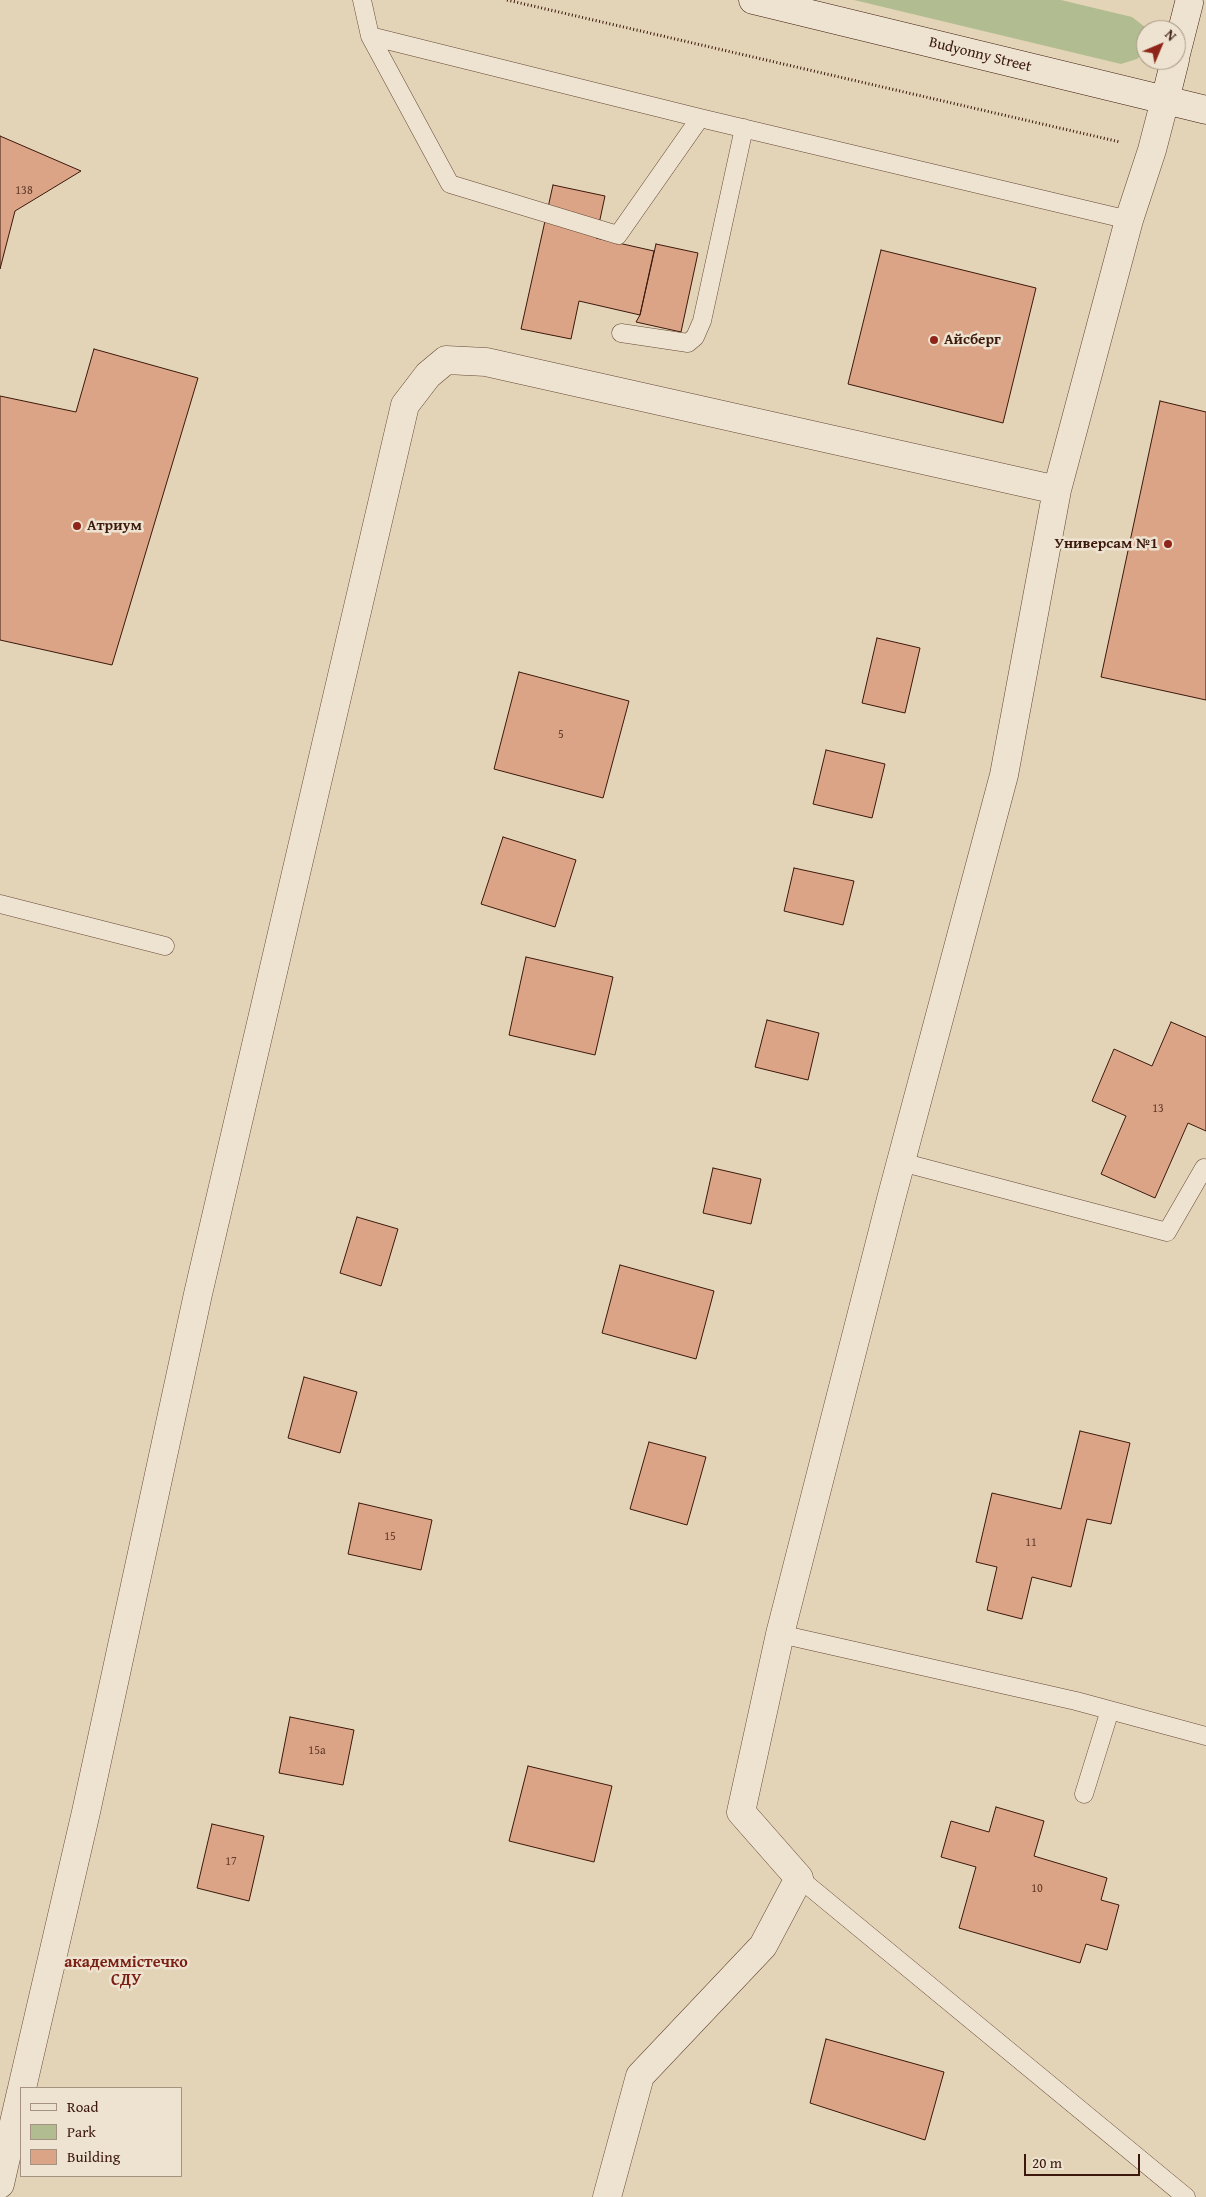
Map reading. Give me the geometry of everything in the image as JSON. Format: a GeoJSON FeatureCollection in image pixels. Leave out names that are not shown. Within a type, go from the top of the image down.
{"type":"FeatureCollection","features":[{"type":"Feature","properties":{"kind":"street","name":"Budyonny Street"},"geometry":{"type":"LineString","coordinates":[[754,0],[1206,110]]}},
{"type":"Feature","properties":{"kind":"street"},"geometry":{"type":"LineString","coordinates":[[1186,20],[1191,3]]}},
{"type":"Feature","properties":{"kind":"street"},"geometry":{"type":"LineString","coordinates":[[607,2197],[640,2076],[763,1946],[799,1878],[741,1812],[780,1634],[900,1162],[1004,775],[1057,490],[1129,220],[1152,150],[1172,70]]}},
{"type":"Feature","properties":{"kind":"street"},"geometry":{"type":"LineString","coordinates":[[22,2087],[86,1812],[198,1294],[405,405],[428,375],[446,360],[486,362],[1057,490]]}},
{"type":"Feature","properties":{"kind":"street"},"geometry":{"type":"LineString","coordinates":[[0,2184],[20,2096]]}},
{"type":"Feature","properties":{"kind":"lane"},"geometry":{"type":"LineString","coordinates":[[362,0],[370,36],[450,184],[618,235],[700,118]]}},
{"type":"Feature","properties":{"kind":"lane"},"geometry":{"type":"LineString","coordinates":[[370,36],[700,118],[1129,220]]}},
{"type":"Feature","properties":{"kind":"lane"},"geometry":{"type":"LineString","coordinates":[[621,333],[688,343],[695,337],[702,321],[744,128]]}},
{"type":"Feature","properties":{"kind":"lane"},"geometry":{"type":"LineString","coordinates":[[0,904],[165,946]]}},
{"type":"Feature","properties":{"kind":"lane"},"geometry":{"type":"LineString","coordinates":[[900,1162],[1167,1232],[1204,1168]]}},
{"type":"Feature","properties":{"kind":"lane"},"geometry":{"type":"LineString","coordinates":[[780,1634],[1110,1710],[1206,1736]]}},
{"type":"Feature","properties":{"kind":"lane"},"geometry":{"type":"LineString","coordinates":[[1084,1794],[1110,1710]]}},
{"type":"Feature","properties":{"kind":"lane"},"geometry":{"type":"LineString","coordinates":[[799,1878],[1186,2197]]}},
{"type":"Feature","properties":{"kind":"path"},"geometry":{"type":"LineString","coordinates":[[507,0],[1152,150]]}},
{"type":"Feature","properties":{"kind":"green space"},"geometry":{"type":"Polygon","coordinates":[[[854,0],[1061,0],[1132,17],[1136,20],[1136,59],[1121,64],[854,0]]]}},
{"type":"Feature","properties":{"kind":"building"},"geometry":{"type":"Polygon","coordinates":[[[0,136],[81,171],[15,211],[0,269],[0,136]]]}},
{"type":"Feature","properties":{"kind":"building"},"geometry":{"type":"Polygon","coordinates":[[[553,185],[605,196],[596,238],[654,251],[640,315],[579,301],[571,339],[521,329],[553,185]]]}},
{"type":"Feature","properties":{"kind":"building"},"geometry":{"type":"Polygon","coordinates":[[[656,244],[698,253],[681,332],[636,322],[640,315],[656,244]]]}},
{"type":"Feature","properties":{"kind":"building"},"geometry":{"type":"Polygon","coordinates":[[[881,250],[1036,288],[1003,423],[848,384],[881,250]]]}},
{"type":"Feature","properties":{"kind":"building","name":"Атриум"},"geometry":{"type":"Polygon","coordinates":[[[94,349],[198,378],[112,665],[0,640],[0,396],[76,412],[94,349]]]}},
{"type":"Feature","properties":{"kind":"building","name":"Универсам №1"},"geometry":{"type":"Polygon","coordinates":[[[1160,401],[1206,412],[1206,700],[1101,677],[1160,401]]]}},
{"type":"Feature","properties":{"kind":"building"},"geometry":{"type":"Polygon","coordinates":[[[877,638],[920,648],[905,713],[862,703],[877,638]]]}},
{"type":"Feature","properties":{"kind":"building"},"geometry":{"type":"Polygon","coordinates":[[[519,672],[629,701],[603,798],[494,769],[519,672]]]}},
{"type":"Feature","properties":{"kind":"building"},"geometry":{"type":"Polygon","coordinates":[[[826,750],[885,764],[872,818],[813,804],[826,750]]]}},
{"type":"Feature","properties":{"kind":"building"},"geometry":{"type":"Polygon","coordinates":[[[503,837],[576,860],[555,927],[481,904],[503,837]]]}},
{"type":"Feature","properties":{"kind":"building"},"geometry":{"type":"Polygon","coordinates":[[[794,868],[854,881],[843,925],[784,911],[794,868]]]}},
{"type":"Feature","properties":{"kind":"building"},"geometry":{"type":"Polygon","coordinates":[[[526,957],[613,977],[595,1055],[509,1035],[526,957]]]}},
{"type":"Feature","properties":{"kind":"building"},"geometry":{"type":"Polygon","coordinates":[[[767,1020],[819,1033],[808,1080],[755,1067],[767,1020]]]}},
{"type":"Feature","properties":{"kind":"building"},"geometry":{"type":"Polygon","coordinates":[[[1171,1022],[1206,1037],[1206,1131],[1188,1123],[1155,1198],[1101,1174],[1126,1116],[1092,1101],[1114,1049],[1152,1066],[1171,1022]]]}},
{"type":"Feature","properties":{"kind":"building"},"geometry":{"type":"Polygon","coordinates":[[[713,1168],[761,1179],[751,1224],[703,1213],[713,1168]]]}},
{"type":"Feature","properties":{"kind":"building"},"geometry":{"type":"Polygon","coordinates":[[[357,1217],[398,1229],[381,1286],[340,1273],[357,1217]]]}},
{"type":"Feature","properties":{"kind":"building"},"geometry":{"type":"Polygon","coordinates":[[[620,1265],[714,1291],[696,1359],[602,1333],[620,1265]]]}},
{"type":"Feature","properties":{"kind":"building"},"geometry":{"type":"Polygon","coordinates":[[[304,1377],[357,1392],[340,1453],[288,1438],[304,1377]]]}},
{"type":"Feature","properties":{"kind":"building"},"geometry":{"type":"Polygon","coordinates":[[[1080,1431],[1130,1443],[1111,1524],[1087,1519],[1071,1587],[1032,1577],[1022,1619],[987,1610],[997,1567],[976,1562],[992,1493],[1061,1509],[1080,1431]]]}},
{"type":"Feature","properties":{"kind":"building"},"geometry":{"type":"Polygon","coordinates":[[[649,1442],[706,1457],[687,1525],[630,1509],[649,1442]]]}},
{"type":"Feature","properties":{"kind":"building"},"geometry":{"type":"Polygon","coordinates":[[[359,1503],[432,1520],[421,1570],[348,1554],[359,1503]]]}},
{"type":"Feature","properties":{"kind":"building"},"geometry":{"type":"Polygon","coordinates":[[[290,1717],[354,1730],[343,1785],[279,1773],[290,1717]]]}},
{"type":"Feature","properties":{"kind":"building"},"geometry":{"type":"Polygon","coordinates":[[[528,1766],[612,1786],[594,1862],[509,1841],[528,1766]]]}},
{"type":"Feature","properties":{"kind":"building"},"geometry":{"type":"Polygon","coordinates":[[[996,1807],[1044,1821],[1034,1856],[1107,1878],[1101,1900],[1119,1905],[1107,1950],[1086,1944],[1080,1963],[959,1928],[976,1867],[941,1857],[951,1821],[989,1832],[996,1807]]]}},
{"type":"Feature","properties":{"kind":"building"},"geometry":{"type":"Polygon","coordinates":[[[212,1824],[264,1836],[249,1901],[197,1888],[212,1824]]]}},
{"type":"Feature","properties":{"kind":"building"},"geometry":{"type":"Polygon","coordinates":[[[826,2039],[944,2072],[925,2140],[810,2103],[826,2039]]]}},
{"type":"Feature","properties":{"kind":"place","name":"Айсберг"},"geometry":{"type":"Point","coordinates":[934,340]}},
{"type":"Feature","properties":{"kind":"place","name":"Атриум"},"geometry":{"type":"Point","coordinates":[77,526]}},
{"type":"Feature","properties":{"kind":"place","name":"Универсам №1"},"geometry":{"type":"Point","coordinates":[1168,544]}},
{"type":"Feature","properties":{"kind":"district","name":"академмістечко СДУ"},"geometry":{"type":"Point","coordinates":[126,1972]}}]}
